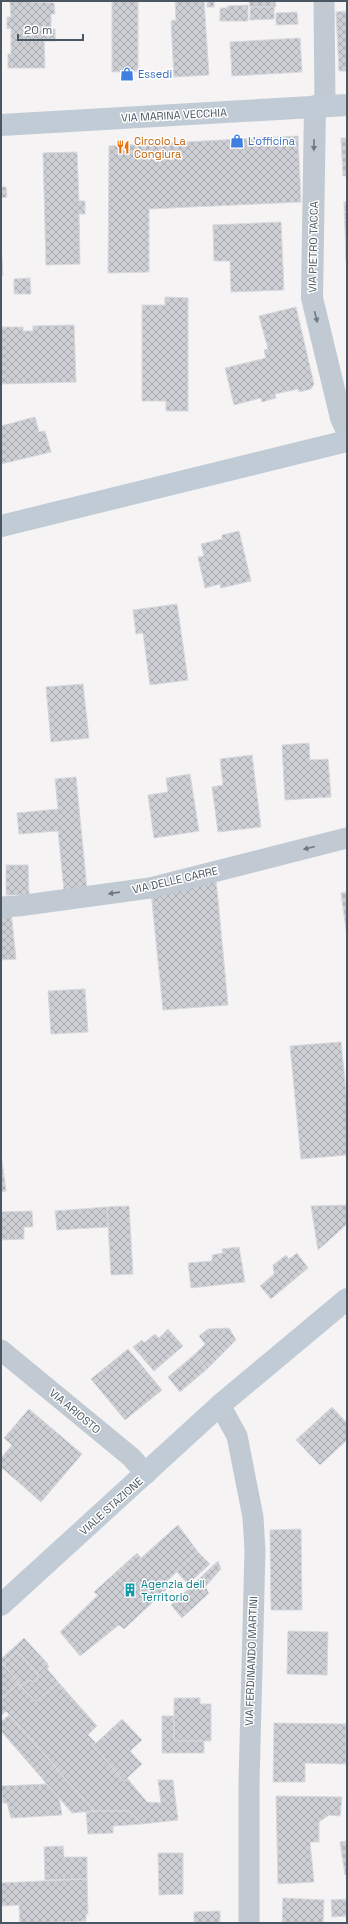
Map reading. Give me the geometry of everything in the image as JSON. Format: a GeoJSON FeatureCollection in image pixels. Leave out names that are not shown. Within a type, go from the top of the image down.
{"type":"FeatureCollection","features":[{"type":"Feature","properties":{"kind":"main road","name":"VIA MARINA VECCHIA"},"geometry":{"type":"LineString","coordinates":[[1,124],[347,104]]}},
{"type":"Feature","properties":{"kind":"main road"},"geometry":{"type":"LineString","coordinates":[[1,526],[347,441]]}},
{"type":"Feature","properties":{"kind":"main road","name":"VIALE STAZIONE"},"geometry":{"type":"LineString","coordinates":[[1,1605],[220,1405],[347,1299]]}},
{"type":"Feature","properties":{"kind":"street"},"geometry":{"type":"LineString","coordinates":[[320,106],[324,1]]}},
{"type":"Feature","properties":{"kind":"street","name":"VIA PIETRO TACCA"},"geometry":{"type":"LineString","coordinates":[[320,106],[312,298],[341,418],[347,431]]}},
{"type":"Feature","properties":{"kind":"street","name":"VIA DELLE CARRE"},"geometry":{"type":"LineString","coordinates":[[1,907],[150,888],[347,838]]}},
{"type":"Feature","properties":{"kind":"street","name":"VIA ARIOSTO"},"geometry":{"type":"LineString","coordinates":[[1,1350],[131,1457],[146,1474]]}},
{"type":"Feature","properties":{"kind":"street","name":"VIA FERDINANDO MARTINI"},"geometry":{"type":"LineString","coordinates":[[220,1405],[238,1436],[254,1530],[249,1783],[249,1923]]}},
{"type":"Feature","properties":{"kind":"building"},"geometry":{"type":"Polygon","coordinates":[[[10,1],[54,3],[55,14],[51,14],[51,29],[55,29],[55,41],[44,41],[45,68],[8,68],[8,54],[11,54],[11,28],[7,29],[7,17],[11,17],[10,1]]]}},
{"type":"Feature","properties":{"kind":"building"},"geometry":{"type":"Polygon","coordinates":[[[112,1],[138,1],[138,71],[112,72],[112,1]]]}},
{"type":"Feature","properties":{"kind":"building"},"geometry":{"type":"Polygon","coordinates":[[[175,1],[204,1],[209,75],[174,77],[171,21],[176,20],[175,1]]]}},
{"type":"Feature","properties":{"kind":"building"},"geometry":{"type":"Polygon","coordinates":[[[207,1],[214,1],[214,7],[207,7],[207,1]]]}},
{"type":"Feature","properties":{"kind":"building"},"geometry":{"type":"Polygon","coordinates":[[[249,1],[275,1],[276,7],[250,7],[249,1]]]}},
{"type":"Feature","properties":{"kind":"building"},"geometry":{"type":"Polygon","coordinates":[[[248,5],[248,21],[220,21],[220,8],[227,8],[227,6],[248,5]]]}},
{"type":"Feature","properties":{"kind":"building"},"geometry":{"type":"Polygon","coordinates":[[[250,7],[274,7],[274,19],[250,20],[250,7]]]}},
{"type":"Feature","properties":{"kind":"building"},"geometry":{"type":"Polygon","coordinates":[[[347,11],[347,71],[339,71],[336,12],[347,11]]]}},
{"type":"Feature","properties":{"kind":"building"},"geometry":{"type":"Polygon","coordinates":[[[297,12],[298,24],[276,25],[276,13],[297,12]]]}},
{"type":"Feature","properties":{"kind":"building"},"geometry":{"type":"Polygon","coordinates":[[[300,38],[302,72],[232,76],[230,42],[300,38]]]}},
{"type":"Feature","properties":{"kind":"building"},"geometry":{"type":"Polygon","coordinates":[[[298,136],[301,202],[149,209],[149,272],[108,273],[109,146],[298,136]]]}},
{"type":"Feature","properties":{"kind":"building"},"geometry":{"type":"Polygon","coordinates":[[[341,138],[347,138],[347,176],[343,176],[341,138]]]}},
{"type":"Feature","properties":{"kind":"building"},"geometry":{"type":"Polygon","coordinates":[[[77,152],[79,201],[85,201],[85,214],[79,214],[80,264],[46,265],[43,153],[77,152]]]}},
{"type":"Feature","properties":{"kind":"building"},"geometry":{"type":"Polygon","coordinates":[[[1,187],[6,187],[7,197],[1,198],[1,187]]]}},
{"type":"Feature","properties":{"kind":"building"},"geometry":{"type":"Polygon","coordinates":[[[344,202],[347,202],[346,261],[344,202]]]}},
{"type":"Feature","properties":{"kind":"building"},"geometry":{"type":"Polygon","coordinates":[[[281,222],[284,290],[231,292],[230,261],[214,261],[213,225],[281,222]]]}},
{"type":"Feature","properties":{"kind":"building"},"geometry":{"type":"Polygon","coordinates":[[[1,242],[3,275],[1,275],[1,242]]]}},
{"type":"Feature","properties":{"kind":"building"},"geometry":{"type":"Polygon","coordinates":[[[30,278],[31,294],[14,294],[14,279],[30,278]]]}},
{"type":"Feature","properties":{"kind":"building"},"geometry":{"type":"Polygon","coordinates":[[[165,297],[188,298],[188,411],[166,411],[166,401],[142,401],[142,305],[165,305],[165,297]]]}},
{"type":"Feature","properties":{"kind":"building"},"geometry":{"type":"Polygon","coordinates":[[[296,307],[314,384],[311,389],[299,392],[298,389],[275,394],[276,398],[262,402],[261,398],[234,405],[225,368],[266,358],[264,350],[268,349],[259,316],[296,307]]]}},
{"type":"Feature","properties":{"kind":"building"},"geometry":{"type":"Polygon","coordinates":[[[74,325],[76,382],[1,384],[1,327],[23,327],[23,331],[33,331],[33,326],[74,325]]]}},
{"type":"Feature","properties":{"kind":"building"},"geometry":{"type":"Polygon","coordinates":[[[35,417],[39,432],[45,431],[51,452],[1,464],[1,426],[35,417]]]}},
{"type":"Feature","properties":{"kind":"building"},"geometry":{"type":"Polygon","coordinates":[[[239,531],[251,581],[221,588],[220,584],[205,588],[198,557],[204,556],[201,544],[222,539],[222,535],[239,531]]]}},
{"type":"Feature","properties":{"kind":"building"},"geometry":{"type":"Polygon","coordinates":[[[177,604],[188,680],[150,685],[143,633],[136,634],[133,610],[177,604]]]}},
{"type":"Feature","properties":{"kind":"building"},"geometry":{"type":"Polygon","coordinates":[[[83,684],[89,738],[51,742],[46,687],[83,684]]]}},
{"type":"Feature","properties":{"kind":"building"},"geometry":{"type":"Polygon","coordinates":[[[309,743],[310,760],[328,759],[331,797],[285,800],[282,745],[309,743]]]}},
{"type":"Feature","properties":{"kind":"building"},"geometry":{"type":"Polygon","coordinates":[[[252,755],[261,827],[218,832],[212,787],[223,785],[220,759],[252,755]]]}},
{"type":"Feature","properties":{"kind":"building"},"geometry":{"type":"Polygon","coordinates":[[[190,774],[199,831],[154,838],[148,795],[168,792],[166,778],[190,774]]]}},
{"type":"Feature","properties":{"kind":"building"},"geometry":{"type":"Polygon","coordinates":[[[76,777],[87,889],[64,891],[58,831],[19,834],[17,813],[58,809],[55,779],[76,777]]]}},
{"type":"Feature","properties":{"kind":"building"},"geometry":{"type":"Polygon","coordinates":[[[6,865],[28,865],[29,895],[6,895],[6,865]]]}},
{"type":"Feature","properties":{"kind":"building"},"geometry":{"type":"Polygon","coordinates":[[[216,879],[228,1005],[163,1010],[151,892],[216,879]]]}},
{"type":"Feature","properties":{"kind":"building"},"geometry":{"type":"Polygon","coordinates":[[[347,892],[347,937],[341,893],[347,892]]]}},
{"type":"Feature","properties":{"kind":"building"},"geometry":{"type":"Polygon","coordinates":[[[11,911],[16,959],[1,960],[1,912],[11,911]]]}},
{"type":"Feature","properties":{"kind":"building"},"geometry":{"type":"Polygon","coordinates":[[[85,989],[88,1032],[51,1034],[48,991],[85,989]]]}},
{"type":"Feature","properties":{"kind":"building"},"geometry":{"type":"Polygon","coordinates":[[[341,1042],[347,1102],[347,1155],[301,1159],[290,1046],[341,1042]]]}},
{"type":"Feature","properties":{"kind":"building"},"geometry":{"type":"Polygon","coordinates":[[[1,1153],[6,1191],[1,1192],[1,1153]]]}},
{"type":"Feature","properties":{"kind":"building"},"geometry":{"type":"Polygon","coordinates":[[[347,1205],[347,1224],[318,1250],[311,1206],[347,1205]]]}},
{"type":"Feature","properties":{"kind":"building"},"geometry":{"type":"Polygon","coordinates":[[[129,1206],[133,1274],[111,1275],[107,1207],[129,1206]]]}},
{"type":"Feature","properties":{"kind":"building"},"geometry":{"type":"Polygon","coordinates":[[[107,1207],[108,1227],[57,1230],[55,1211],[107,1207]]]}},
{"type":"Feature","properties":{"kind":"building"},"geometry":{"type":"Polygon","coordinates":[[[32,1211],[33,1227],[24,1227],[24,1239],[1,1240],[1,1212],[32,1211]]]}},
{"type":"Feature","properties":{"kind":"building"},"geometry":{"type":"Polygon","coordinates":[[[239,1247],[245,1282],[191,1288],[188,1263],[212,1261],[212,1255],[223,1253],[222,1249],[239,1247]]]}},
{"type":"Feature","properties":{"kind":"building"},"geometry":{"type":"Polygon","coordinates":[[[297,1253],[308,1268],[271,1299],[260,1286],[274,1274],[273,1265],[286,1255],[289,1259],[297,1253]]]}},
{"type":"Feature","properties":{"kind":"building"},"geometry":{"type":"Polygon","coordinates":[[[229,1328],[236,1340],[207,1369],[195,1354],[205,1344],[199,1336],[208,1329],[229,1328]]]}},
{"type":"Feature","properties":{"kind":"building"},"geometry":{"type":"Polygon","coordinates":[[[168,1329],[183,1346],[154,1371],[133,1347],[142,1340],[144,1343],[155,1334],[159,1338],[168,1329]]]}},
{"type":"Feature","properties":{"kind":"building"},"geometry":{"type":"Polygon","coordinates":[[[128,1349],[162,1390],[125,1420],[91,1379],[128,1349]]]}},
{"type":"Feature","properties":{"kind":"building"},"geometry":{"type":"Polygon","coordinates":[[[195,1354],[207,1369],[180,1392],[168,1377],[195,1354]]]}},
{"type":"Feature","properties":{"kind":"building"},"geometry":{"type":"Polygon","coordinates":[[[332,1407],[347,1423],[347,1440],[320,1465],[296,1440],[332,1407]]]}},
{"type":"Feature","properties":{"kind":"building"},"geometry":{"type":"Polygon","coordinates":[[[29,1409],[82,1454],[41,1502],[1,1467],[1,1458],[12,1445],[4,1438],[29,1409]]]}},
{"type":"Feature","properties":{"kind":"building","name":"Agenzia dell Territorio"},"geometry":{"type":"Polygon","coordinates":[[[178,1525],[198,1552],[165,1583],[167,1589],[124,1629],[119,1625],[80,1656],[60,1632],[98,1595],[94,1592],[137,1553],[141,1558],[178,1525]]]}},
{"type":"Feature","properties":{"kind":"building"},"geometry":{"type":"Polygon","coordinates":[[[301,1529],[302,1610],[271,1610],[270,1530],[301,1529]]]}},
{"type":"Feature","properties":{"kind":"building"},"geometry":{"type":"Polygon","coordinates":[[[198,1552],[210,1564],[188,1584],[176,1571],[198,1552]]]}},
{"type":"Feature","properties":{"kind":"building"},"geometry":{"type":"Polygon","coordinates":[[[218,1561],[221,1569],[205,1587],[209,1593],[182,1618],[171,1605],[218,1561]]]}},
{"type":"Feature","properties":{"kind":"building"},"geometry":{"type":"Polygon","coordinates":[[[288,1631],[328,1632],[327,1675],[287,1674],[288,1631]]]}},
{"type":"Feature","properties":{"kind":"building"},"geometry":{"type":"Polygon","coordinates":[[[24,1638],[48,1664],[37,1673],[17,1651],[3,1664],[1,1663],[1,1659],[24,1638]]]}},
{"type":"Feature","properties":{"kind":"building"},"geometry":{"type":"Polygon","coordinates":[[[17,1651],[39,1676],[33,1682],[30,1680],[21,1686],[3,1664],[17,1651]]]}},
{"type":"Feature","properties":{"kind":"building"},"geometry":{"type":"Polygon","coordinates":[[[1,1663],[19,1683],[1,1699],[1,1663]]]}},
{"type":"Feature","properties":{"kind":"building"},"geometry":{"type":"Polygon","coordinates":[[[47,1664],[49,1667],[47,1669],[59,1683],[36,1701],[21,1686],[30,1680],[33,1682],[39,1676],[37,1673],[47,1664]]]}},
{"type":"Feature","properties":{"kind":"building"},"geometry":{"type":"Polygon","coordinates":[[[59,1683],[97,1726],[88,1735],[96,1743],[93,1746],[124,1781],[127,1778],[147,1802],[161,1803],[158,1780],[173,1780],[178,1820],[142,1824],[130,1811],[94,1811],[6,1711],[1,1716],[1,1699],[18,1684],[36,1701],[59,1683]]]}},
{"type":"Feature","properties":{"kind":"building"},"geometry":{"type":"Polygon","coordinates":[[[174,1698],[200,1698],[200,1704],[211,1704],[211,1741],[174,1741],[174,1698]]]}},
{"type":"Feature","properties":{"kind":"building"},"geometry":{"type":"Polygon","coordinates":[[[9,1715],[94,1811],[72,1813],[1,1731],[1,1722],[9,1715]]]}},
{"type":"Feature","properties":{"kind":"building"},"geometry":{"type":"Polygon","coordinates":[[[162,1716],[174,1716],[174,1741],[204,1741],[204,1753],[162,1753],[162,1716]]]}},
{"type":"Feature","properties":{"kind":"building"},"geometry":{"type":"Polygon","coordinates":[[[122,1719],[142,1740],[130,1751],[142,1764],[124,1781],[93,1746],[122,1719]]]}},
{"type":"Feature","properties":{"kind":"building"},"geometry":{"type":"Polygon","coordinates":[[[274,1723],[346,1724],[346,1764],[305,1763],[305,1782],[273,1782],[274,1723]]]}},
{"type":"Feature","properties":{"kind":"building"},"geometry":{"type":"Polygon","coordinates":[[[47,1784],[59,1797],[62,1815],[11,1818],[7,1803],[3,1803],[1,1786],[47,1784]]]}},
{"type":"Feature","properties":{"kind":"building"},"geometry":{"type":"Polygon","coordinates":[[[276,1796],[342,1797],[340,1816],[329,1815],[319,1822],[319,1842],[310,1842],[314,1882],[278,1884],[276,1796]]]}},
{"type":"Feature","properties":{"kind":"building"},"geometry":{"type":"Polygon","coordinates":[[[130,1811],[142,1824],[113,1826],[113,1833],[88,1834],[86,1812],[130,1811]]]}},
{"type":"Feature","properties":{"kind":"building"},"geometry":{"type":"Polygon","coordinates":[[[347,1841],[347,1874],[345,1875],[340,1842],[347,1841]]]}},
{"type":"Feature","properties":{"kind":"building"},"geometry":{"type":"Polygon","coordinates":[[[63,1846],[64,1857],[87,1857],[87,1879],[45,1880],[44,1847],[63,1846]]]}},
{"type":"Feature","properties":{"kind":"building"},"geometry":{"type":"Polygon","coordinates":[[[158,1853],[183,1853],[183,1894],[159,1895],[158,1853]]]}},
{"type":"Feature","properties":{"kind":"building"},"geometry":{"type":"Polygon","coordinates":[[[87,1879],[88,1914],[86,1914],[86,1921],[20,1923],[19,1905],[1,1906],[1,1883],[87,1879]]]}},
{"type":"Feature","properties":{"kind":"building"},"geometry":{"type":"Polygon","coordinates":[[[283,1898],[324,1900],[323,1923],[282,1923],[283,1898]]]}},
{"type":"Feature","properties":{"kind":"building"},"geometry":{"type":"Polygon","coordinates":[[[347,1899],[347,1916],[332,1917],[331,1900],[347,1899]]]}},
{"type":"Feature","properties":{"kind":"building"},"geometry":{"type":"Polygon","coordinates":[[[220,1911],[220,1923],[194,1923],[194,1912],[220,1911]]]}},
{"type":"Feature","properties":{"kind":"place","name":"Essedi"},"geometry":{"type":"Point","coordinates":[127,74]}},
{"type":"Feature","properties":{"kind":"place","name":"L'officina"},"geometry":{"type":"Point","coordinates":[237,141]}},
{"type":"Feature","properties":{"kind":"place","name":"Circolo La Congiura"},"geometry":{"type":"Point","coordinates":[123,147]}},
{"type":"Feature","properties":{"kind":"place","name":"Agenzia dell Territorio"},"geometry":{"type":"Point","coordinates":[130,1590]}}]}
